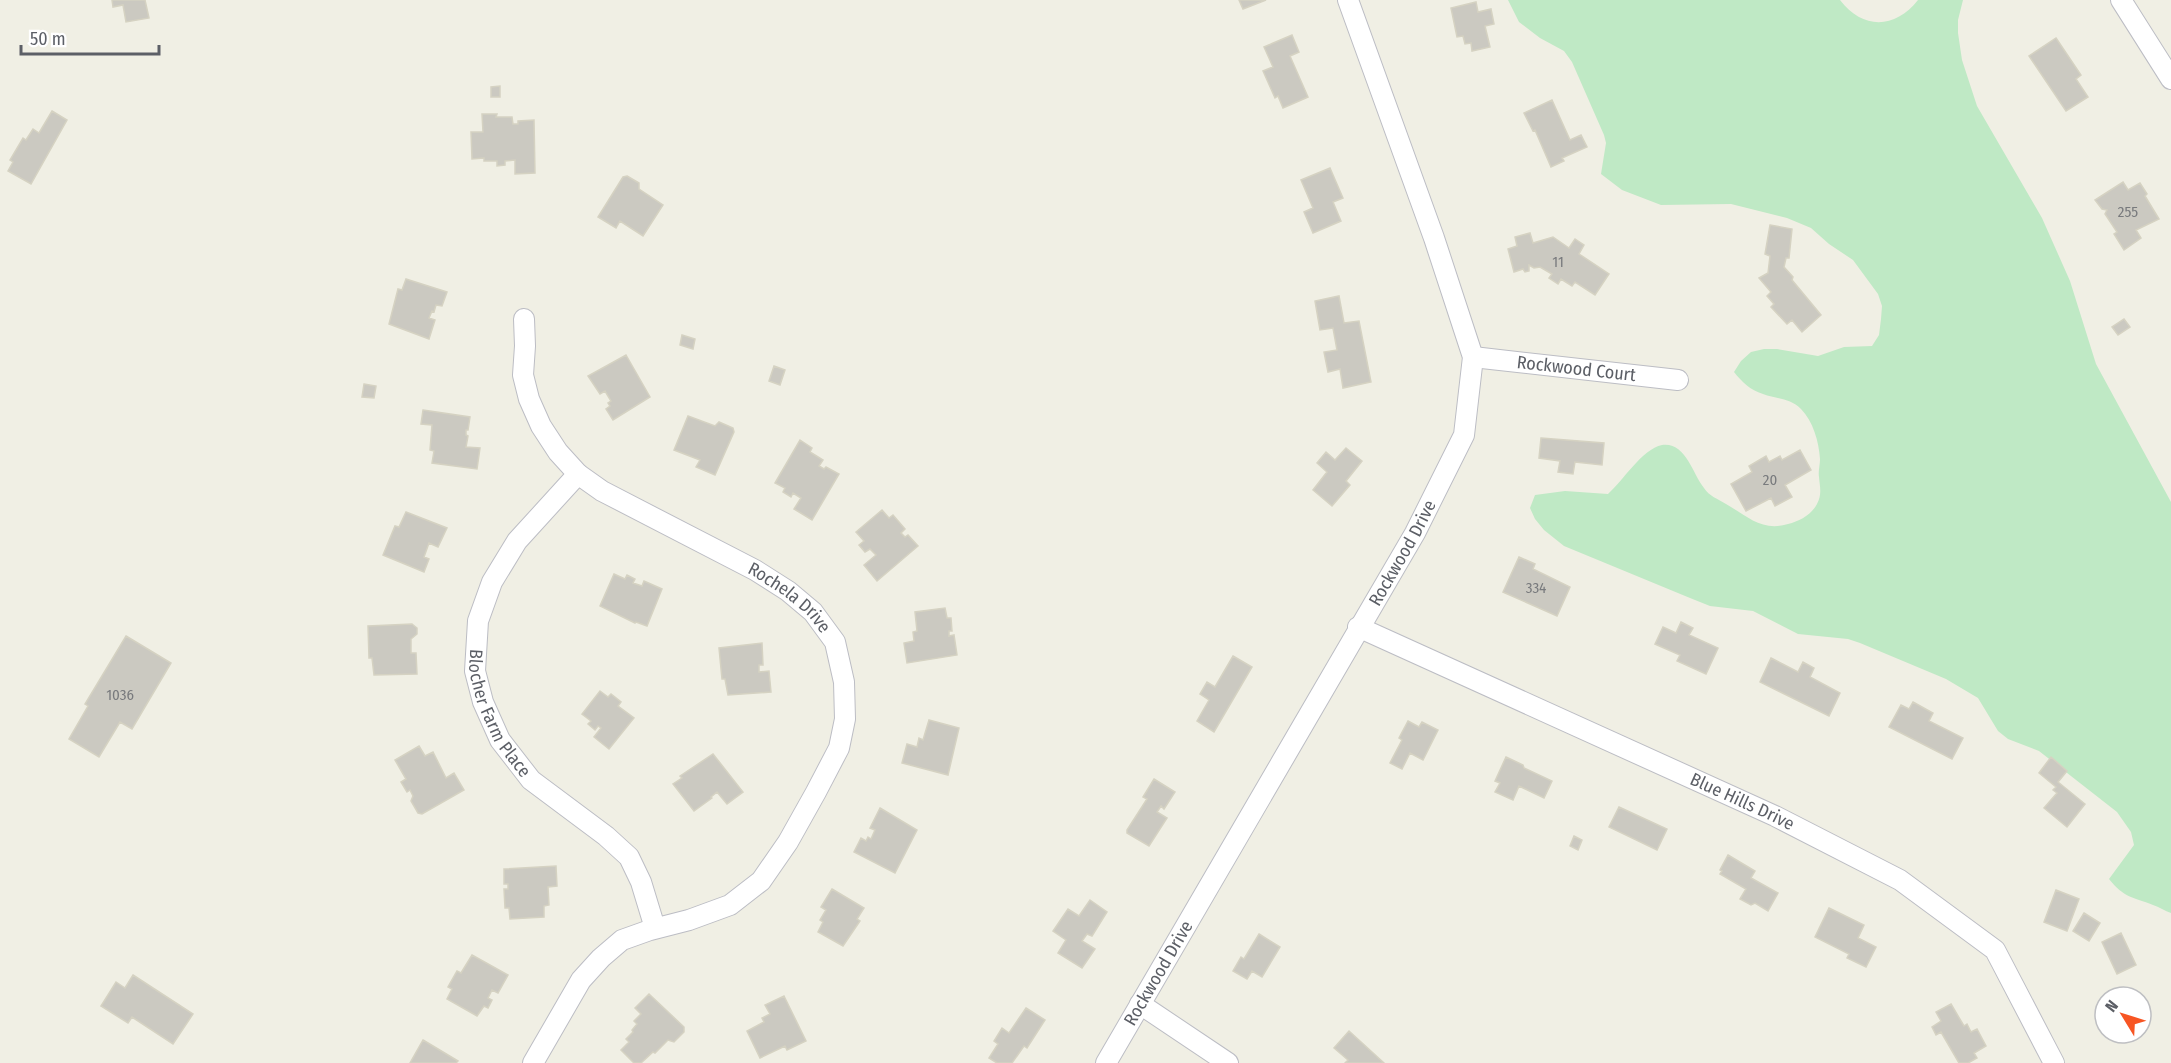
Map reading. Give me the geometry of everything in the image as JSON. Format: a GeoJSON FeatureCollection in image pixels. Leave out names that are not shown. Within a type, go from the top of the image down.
{"type":"FeatureCollection","features":[{"type":"Feature","properties":{"kind":"street","name":"Rockwood Drive"},"geometry":{"type":"LineString","coordinates":[[1106,1063],[1358,627],[1415,533],[1464,435],[1473,357],[1434,238],[1348,0]]}},
{"type":"Feature","properties":{"kind":"street"},"geometry":{"type":"LineString","coordinates":[[2121,0],[2171,79]]}},
{"type":"Feature","properties":{"kind":"street","name":"Rochela Drive"},"geometry":{"type":"LineString","coordinates":[[524,319],[523,375],[529,399],[541,426],[558,452],[578,474],[602,491],[755,570],[788,591],[813,612],[835,642],[844,682],[845,719],[839,748],[788,842],[761,881],[730,905],[622,940],[581,980],[533,1063]]}},
{"type":"Feature","properties":{"kind":"street","name":"Rockwood Court"},"geometry":{"type":"LineString","coordinates":[[1473,357],[1678,380]]}},
{"type":"Feature","properties":{"kind":"street","name":"Blocher Farm Place"},"geometry":{"type":"LineString","coordinates":[[578,474],[517,541],[492,582],[478,621],[475,671],[483,702],[500,740],[531,780],[606,836],[629,857],[641,882],[655,928]]}},
{"type":"Feature","properties":{"kind":"street","name":"Blue Hills Drive"},"geometry":{"type":"LineString","coordinates":[[1358,627],[1775,816],[1900,880],[1995,951],[2054,1063]]}},
{"type":"Feature","properties":{"kind":"street"},"geometry":{"type":"LineString","coordinates":[[1140,1004],[1228,1063]]}},
{"type":"Feature","properties":{"kind":"green space"},"geometry":{"type":"Polygon","coordinates":[[[1508,0],[1840,0],[1859,17],[1879,22],[1889,21],[1899,16],[1909,10],[1918,0],[1963,0],[1958,20],[1958,33],[1962,60],[1977,106],[2042,218],[2070,281],[2096,364],[2171,502],[2171,913],[2124,893],[2109,879],[2134,845],[2131,832],[2117,812],[2039,751],[2008,739],[1998,731],[1978,698],[1946,679],[1860,643],[1848,639],[1798,634],[1753,611],[1710,606],[1690,598],[1564,546],[1544,530],[1535,519],[1530,508],[1535,495],[1565,491],[1608,494],[1640,459],[1662,445],[1670,445],[1683,453],[1708,493],[1755,522],[1779,526],[1805,517],[1815,508],[1820,494],[1820,459],[1812,426],[1797,405],[1754,390],[1734,372],[1751,352],[1764,349],[1818,356],[1844,347],[1872,346],[1879,335],[1882,306],[1878,294],[1853,260],[1829,244],[1811,228],[1787,218],[1731,204],[1661,205],[1622,190],[1601,174],[1606,143],[1604,135],[1572,62],[1564,51],[1540,38],[1519,22],[1508,0]]]}},
{"type":"Feature","properties":{"kind":"building"},"geometry":{"type":"Polygon","coordinates":[[[112,0],[145,0],[149,18],[126,22],[123,5],[113,7],[112,0]]]}},
{"type":"Feature","properties":{"kind":"building"},"geometry":{"type":"Polygon","coordinates":[[[1239,0],[1266,0],[1243,9],[1239,0]]]}},
{"type":"Feature","properties":{"kind":"building"},"geometry":{"type":"Polygon","coordinates":[[[1476,2],[1478,12],[1491,9],[1494,24],[1485,26],[1490,47],[1472,51],[1471,43],[1465,44],[1463,36],[1457,37],[1451,8],[1476,2]]]}},
{"type":"Feature","properties":{"kind":"building"},"geometry":{"type":"Polygon","coordinates":[[[1292,35],[1299,52],[1290,56],[1308,97],[1283,108],[1278,96],[1275,98],[1263,71],[1273,67],[1264,47],[1292,35]]]}},
{"type":"Feature","properties":{"kind":"building"},"geometry":{"type":"Polygon","coordinates":[[[2056,38],[2081,75],[2076,79],[2088,97],[2066,111],[2029,56],[2056,38]]]}},
{"type":"Feature","properties":{"kind":"building"},"geometry":{"type":"Polygon","coordinates":[[[500,86],[500,97],[491,97],[491,87],[500,86]]]}},
{"type":"Feature","properties":{"kind":"building"},"geometry":{"type":"Polygon","coordinates":[[[1552,100],[1570,140],[1581,135],[1587,147],[1562,158],[1564,161],[1551,167],[1535,130],[1533,131],[1524,113],[1552,100]]]}},
{"type":"Feature","properties":{"kind":"building"},"geometry":{"type":"Polygon","coordinates":[[[52,111],[67,120],[31,184],[8,171],[13,162],[10,160],[23,138],[26,140],[33,129],[39,133],[52,111]]]}},
{"type":"Feature","properties":{"kind":"building"},"geometry":{"type":"Polygon","coordinates":[[[482,114],[512,117],[513,124],[518,124],[518,121],[534,120],[535,173],[515,174],[515,160],[505,161],[505,165],[497,166],[497,161],[484,161],[484,158],[472,159],[471,132],[483,132],[482,114]]]}},
{"type":"Feature","properties":{"kind":"building"},"geometry":{"type":"Polygon","coordinates":[[[1330,168],[1343,198],[1333,202],[1341,221],[1313,233],[1304,212],[1313,208],[1301,180],[1330,168]]]}},
{"type":"Feature","properties":{"kind":"building"},"geometry":{"type":"Polygon","coordinates":[[[627,176],[639,183],[639,189],[663,205],[643,236],[620,221],[616,228],[598,217],[623,177],[627,176]]]}},
{"type":"Feature","properties":{"kind":"building"},"geometry":{"type":"Polygon","coordinates":[[[2123,182],[2128,190],[2140,183],[2159,219],[2136,230],[2141,238],[2124,250],[2114,234],[2117,232],[2105,214],[2107,210],[2102,209],[2095,200],[2123,182]]]}},
{"type":"Feature","properties":{"kind":"building"},"geometry":{"type":"Polygon","coordinates":[[[1770,225],[1792,229],[1789,258],[1786,258],[1784,267],[1821,315],[1802,332],[1792,320],[1787,324],[1771,307],[1774,304],[1767,296],[1771,292],[1759,278],[1768,273],[1770,256],[1765,254],[1770,225]]]}},
{"type":"Feature","properties":{"kind":"building"},"geometry":{"type":"Polygon","coordinates":[[[1530,233],[1533,243],[1553,237],[1569,248],[1575,239],[1584,245],[1579,254],[1609,274],[1595,295],[1575,282],[1572,286],[1561,279],[1558,284],[1549,278],[1552,274],[1540,267],[1534,268],[1529,265],[1529,271],[1525,272],[1523,269],[1514,272],[1508,249],[1517,246],[1515,237],[1530,233]]]}},
{"type":"Feature","properties":{"kind":"building"},"geometry":{"type":"Polygon","coordinates":[[[406,279],[447,292],[442,306],[436,305],[429,318],[435,320],[429,339],[389,324],[398,289],[402,290],[406,279]]]}},
{"type":"Feature","properties":{"kind":"building"},"geometry":{"type":"Polygon","coordinates":[[[1339,296],[1344,323],[1359,321],[1371,382],[1343,388],[1340,369],[1328,372],[1324,352],[1337,350],[1333,328],[1320,330],[1315,301],[1339,296]]]}},
{"type":"Feature","properties":{"kind":"building"},"geometry":{"type":"Polygon","coordinates":[[[2124,319],[2130,327],[2118,335],[2112,327],[2124,319]]]}},
{"type":"Feature","properties":{"kind":"building"},"geometry":{"type":"Polygon","coordinates":[[[682,335],[695,339],[693,349],[680,345],[682,335]]]}},
{"type":"Feature","properties":{"kind":"building"},"geometry":{"type":"Polygon","coordinates":[[[626,355],[650,397],[613,420],[606,409],[610,406],[608,403],[611,401],[605,391],[600,394],[588,376],[626,355]]]}},
{"type":"Feature","properties":{"kind":"building"},"geometry":{"type":"Polygon","coordinates":[[[774,366],[785,370],[780,385],[769,381],[774,366]]]}},
{"type":"Feature","properties":{"kind":"building"},"geometry":{"type":"Polygon","coordinates":[[[364,384],[376,386],[374,398],[362,397],[364,384]]]}},
{"type":"Feature","properties":{"kind":"building"},"geometry":{"type":"Polygon","coordinates":[[[423,410],[470,417],[468,430],[466,430],[468,436],[466,447],[480,448],[477,469],[432,463],[434,451],[430,450],[432,425],[421,424],[423,410]]]}},
{"type":"Feature","properties":{"kind":"building"},"geometry":{"type":"Polygon","coordinates":[[[688,416],[715,426],[719,422],[733,428],[734,432],[715,475],[696,467],[700,460],[674,450],[688,416]]]}},
{"type":"Feature","properties":{"kind":"building"},"geometry":{"type":"Polygon","coordinates":[[[1541,438],[1604,443],[1602,465],[1575,462],[1573,474],[1558,472],[1560,461],[1539,458],[1541,438]]]}},
{"type":"Feature","properties":{"kind":"building"},"geometry":{"type":"Polygon","coordinates":[[[800,440],[812,448],[810,452],[823,460],[819,466],[839,474],[812,520],[794,509],[801,498],[793,493],[791,497],[783,492],[785,488],[775,483],[800,440]]]}},
{"type":"Feature","properties":{"kind":"building"},"geometry":{"type":"Polygon","coordinates":[[[1346,448],[1362,461],[1346,481],[1350,485],[1332,506],[1313,490],[1327,472],[1317,463],[1326,452],[1335,460],[1346,448]]]}},
{"type":"Feature","properties":{"kind":"building"},"geometry":{"type":"Polygon","coordinates":[[[1800,450],[1811,470],[1785,485],[1792,497],[1775,506],[1771,498],[1746,511],[1731,484],[1752,472],[1749,466],[1766,456],[1769,462],[1780,456],[1782,460],[1800,450]]]}},
{"type":"Feature","properties":{"kind":"building"},"geometry":{"type":"Polygon","coordinates":[[[882,510],[889,518],[893,515],[905,529],[901,533],[905,537],[908,535],[918,546],[877,581],[864,565],[876,555],[870,549],[865,552],[859,545],[864,541],[856,532],[882,510]]]}},
{"type":"Feature","properties":{"kind":"building"},"geometry":{"type":"Polygon","coordinates":[[[406,512],[447,528],[438,547],[429,543],[424,557],[429,559],[424,572],[383,555],[395,526],[399,527],[406,512]]]}},
{"type":"Feature","properties":{"kind":"building"},"geometry":{"type":"Polygon","coordinates":[[[1519,557],[1535,564],[1533,569],[1570,587],[1557,616],[1503,592],[1519,557]]]}},
{"type":"Feature","properties":{"kind":"building"},"geometry":{"type":"Polygon","coordinates":[[[614,574],[625,579],[627,575],[635,579],[633,583],[642,586],[644,581],[662,589],[647,626],[635,623],[600,606],[614,574]]]}},
{"type":"Feature","properties":{"kind":"building"},"geometry":{"type":"Polygon","coordinates":[[[945,608],[947,618],[951,618],[952,631],[949,631],[949,636],[954,635],[957,655],[907,663],[904,643],[914,641],[913,632],[917,631],[915,612],[945,608]]]}},
{"type":"Feature","properties":{"kind":"building"},"geometry":{"type":"Polygon","coordinates":[[[1681,622],[1693,628],[1689,635],[1718,648],[1706,674],[1677,661],[1680,655],[1655,644],[1663,627],[1676,633],[1681,622]]]}},
{"type":"Feature","properties":{"kind":"building"},"geometry":{"type":"Polygon","coordinates":[[[412,624],[417,628],[417,634],[411,639],[411,653],[416,653],[417,674],[374,675],[372,658],[369,658],[368,626],[412,624]]]}},
{"type":"Feature","properties":{"kind":"building"},"geometry":{"type":"Polygon","coordinates":[[[126,636],[171,663],[132,729],[120,722],[99,757],[69,739],[88,706],[85,704],[126,636]]]}},
{"type":"Feature","properties":{"kind":"building"},"geometry":{"type":"Polygon","coordinates":[[[762,643],[763,665],[759,665],[759,672],[769,671],[771,692],[728,695],[725,679],[722,679],[719,648],[762,643]]]}},
{"type":"Feature","properties":{"kind":"building"},"geometry":{"type":"Polygon","coordinates":[[[1233,656],[1252,667],[1214,732],[1197,721],[1209,700],[1200,694],[1207,682],[1215,687],[1233,656]]]}},
{"type":"Feature","properties":{"kind":"building"},"geometry":{"type":"Polygon","coordinates":[[[1771,658],[1798,672],[1803,662],[1814,668],[1810,677],[1840,693],[1829,716],[1760,682],[1771,658]]]}},
{"type":"Feature","properties":{"kind":"building"},"geometry":{"type":"Polygon","coordinates":[[[600,691],[608,697],[611,694],[621,702],[618,706],[634,718],[609,749],[594,737],[601,728],[598,726],[595,730],[588,724],[591,721],[582,714],[600,691]]]}},
{"type":"Feature","properties":{"kind":"building"},"geometry":{"type":"Polygon","coordinates":[[[1913,702],[1933,713],[1929,721],[1963,738],[1952,759],[1889,727],[1901,705],[1909,709],[1913,702]]]}},
{"type":"Feature","properties":{"kind":"building"},"geometry":{"type":"Polygon","coordinates":[[[929,720],[959,728],[948,775],[902,763],[907,744],[917,747],[919,738],[923,740],[929,720]]]}},
{"type":"Feature","properties":{"kind":"building"},"geometry":{"type":"Polygon","coordinates":[[[1408,721],[1419,727],[1422,722],[1438,730],[1423,760],[1410,753],[1402,769],[1390,763],[1402,740],[1399,738],[1408,721]]]}},
{"type":"Feature","properties":{"kind":"building"},"geometry":{"type":"Polygon","coordinates":[[[419,746],[425,756],[433,752],[446,778],[454,773],[464,790],[422,814],[418,813],[411,801],[413,796],[410,790],[407,792],[401,782],[406,779],[395,760],[419,746]]]}},
{"type":"Feature","properties":{"kind":"building"},"geometry":{"type":"Polygon","coordinates":[[[713,754],[743,792],[727,804],[717,792],[694,811],[673,784],[682,778],[680,776],[713,754]]]}},
{"type":"Feature","properties":{"kind":"building"},"geometry":{"type":"Polygon","coordinates":[[[1506,757],[1552,781],[1544,798],[1519,786],[1513,800],[1495,792],[1500,783],[1495,781],[1506,757]]]}},
{"type":"Feature","properties":{"kind":"building"},"geometry":{"type":"Polygon","coordinates":[[[2051,757],[2067,771],[2058,782],[2085,804],[2067,827],[2044,808],[2057,793],[2053,790],[2056,787],[2039,773],[2051,757]]]}},
{"type":"Feature","properties":{"kind":"building"},"geometry":{"type":"Polygon","coordinates":[[[1154,779],[1175,792],[1164,809],[1161,806],[1157,812],[1167,818],[1149,846],[1127,833],[1127,830],[1147,799],[1143,797],[1154,779]]]}},
{"type":"Feature","properties":{"kind":"building"},"geometry":{"type":"Polygon","coordinates":[[[1619,807],[1667,829],[1657,850],[1609,827],[1619,807]]]}},
{"type":"Feature","properties":{"kind":"building"},"geometry":{"type":"Polygon","coordinates":[[[880,808],[917,830],[895,873],[854,852],[861,838],[866,841],[868,837],[871,839],[875,830],[870,828],[880,808]]]}},
{"type":"Feature","properties":{"kind":"building"},"geometry":{"type":"Polygon","coordinates":[[[1574,836],[1582,840],[1578,850],[1570,846],[1574,836]]]}},
{"type":"Feature","properties":{"kind":"building"},"geometry":{"type":"Polygon","coordinates":[[[1728,855],[1755,871],[1751,878],[1778,893],[1768,911],[1755,903],[1751,905],[1740,899],[1746,889],[1720,874],[1728,855]]]}},
{"type":"Feature","properties":{"kind":"building"},"geometry":{"type":"Polygon","coordinates":[[[556,866],[557,886],[548,887],[549,905],[544,906],[544,917],[510,919],[509,908],[505,908],[504,889],[508,889],[508,884],[504,884],[504,869],[556,866]]]}},
{"type":"Feature","properties":{"kind":"building"},"geometry":{"type":"Polygon","coordinates":[[[832,889],[864,908],[857,919],[860,921],[843,946],[818,932],[823,922],[820,920],[826,910],[821,907],[832,889]]]}},
{"type":"Feature","properties":{"kind":"building"},"geometry":{"type":"Polygon","coordinates":[[[2056,890],[2079,899],[2067,931],[2044,922],[2056,890]]]}},
{"type":"Feature","properties":{"kind":"building"},"geometry":{"type":"Polygon","coordinates":[[[1090,900],[1107,912],[1092,936],[1087,934],[1082,941],[1095,949],[1082,968],[1058,953],[1066,940],[1053,931],[1068,909],[1079,916],[1090,900]]]}},
{"type":"Feature","properties":{"kind":"building"},"geometry":{"type":"Polygon","coordinates":[[[1829,908],[1864,925],[1858,938],[1876,947],[1866,967],[1847,958],[1849,954],[1815,937],[1829,908]]]}},
{"type":"Feature","properties":{"kind":"building"},"geometry":{"type":"Polygon","coordinates":[[[2084,913],[2100,923],[2089,941],[2073,931],[2084,913]]]}},
{"type":"Feature","properties":{"kind":"building"},"geometry":{"type":"Polygon","coordinates":[[[2121,933],[2136,965],[2117,974],[2102,942],[2121,933]]]}},
{"type":"Feature","properties":{"kind":"building"},"geometry":{"type":"Polygon","coordinates":[[[1259,934],[1280,947],[1262,977],[1252,971],[1247,979],[1233,971],[1241,957],[1244,959],[1259,934]]]}},
{"type":"Feature","properties":{"kind":"building"},"geometry":{"type":"Polygon","coordinates":[[[472,955],[508,975],[498,993],[492,990],[488,998],[492,1000],[488,1008],[484,1006],[477,1016],[447,999],[452,989],[448,987],[457,971],[461,973],[472,955]]]}},
{"type":"Feature","properties":{"kind":"building"},"geometry":{"type":"Polygon","coordinates":[[[133,975],[193,1014],[173,1044],[132,1017],[128,1023],[101,1006],[116,982],[125,988],[133,975]]]}},
{"type":"Feature","properties":{"kind":"building"},"geometry":{"type":"Polygon","coordinates":[[[649,994],[684,1027],[684,1032],[674,1042],[668,1040],[641,1063],[634,1063],[621,1050],[629,1042],[626,1039],[637,1024],[634,1021],[641,1014],[635,1008],[649,994]]]}},
{"type":"Feature","properties":{"kind":"building"},"geometry":{"type":"Polygon","coordinates":[[[784,996],[806,1041],[787,1050],[785,1046],[760,1058],[747,1031],[764,1022],[762,1018],[770,1014],[765,1005],[784,996]]]}},
{"type":"Feature","properties":{"kind":"building"},"geometry":{"type":"Polygon","coordinates":[[[1951,1004],[1964,1026],[1967,1024],[1971,1032],[1977,1029],[1986,1046],[1974,1053],[1977,1058],[1968,1063],[1959,1063],[1941,1032],[1936,1035],[1932,1027],[1941,1021],[1936,1012],[1951,1004]]]}},
{"type":"Feature","properties":{"kind":"building"},"geometry":{"type":"Polygon","coordinates":[[[1026,1008],[1045,1020],[1027,1048],[1024,1046],[1012,1063],[997,1063],[989,1058],[998,1044],[994,1041],[1002,1028],[1009,1033],[1026,1008]]]}},
{"type":"Feature","properties":{"kind":"building"},"geometry":{"type":"Polygon","coordinates":[[[1349,1031],[1384,1063],[1345,1063],[1348,1060],[1334,1048],[1349,1031]]]}},
{"type":"Feature","properties":{"kind":"building"},"geometry":{"type":"Polygon","coordinates":[[[423,1040],[458,1061],[456,1063],[410,1063],[423,1040]]]}}]}
